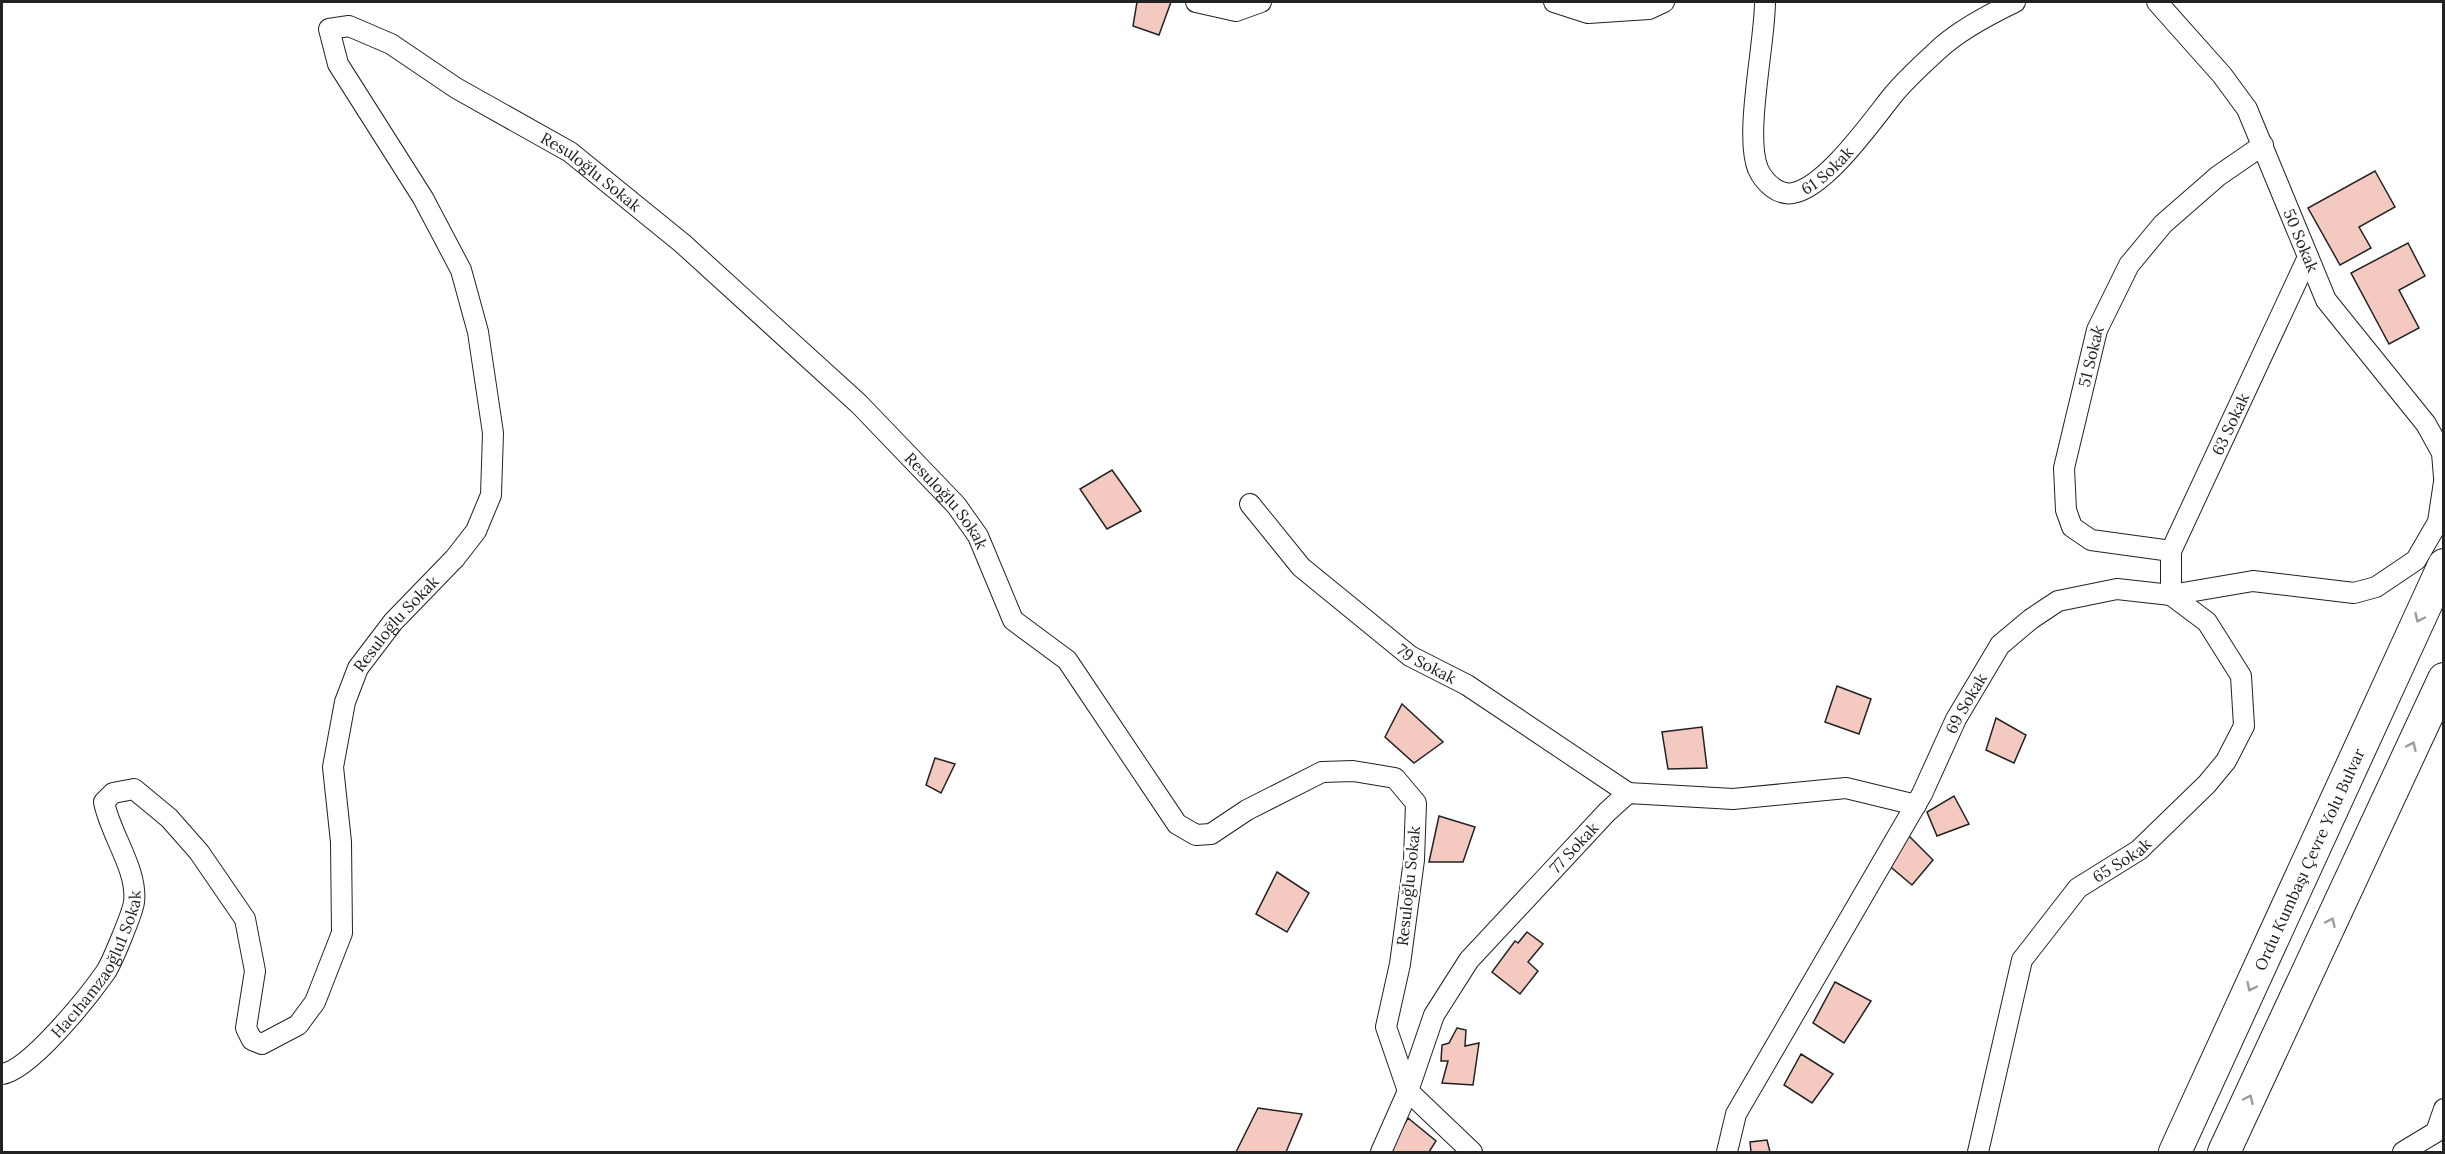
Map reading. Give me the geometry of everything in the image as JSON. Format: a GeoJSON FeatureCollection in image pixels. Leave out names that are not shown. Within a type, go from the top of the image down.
{"type":"FeatureCollection","features":[{"type":"Feature","properties":{"kind":"highway","name":"Ordu Kumbaşı Çevre Yolu Bulvar"},"geometry":{"type":"LineString","coordinates":[[2175,1152],[2430,563]]}},
{"type":"Feature","properties":{"kind":"highway"},"geometry":{"type":"LineString","coordinates":[[2224,1152],[2444,679]]}},
{"type":"Feature","properties":{"kind":"street"},"geometry":{"type":"LineString","coordinates":[[1196,2],[1236,11],[1261,2]]}},
{"type":"Feature","properties":{"kind":"street"},"geometry":{"type":"LineString","coordinates":[[1554,2],[1588,13],[1649,9],[1665,2]]}},
{"type":"Feature","properties":{"kind":"street","name":"61 Sokak"},"geometry":{"type":"LineString","coordinates":[[1765,2],[1753,138],[1758,169],[1769,186],[1780,192],[1794,193],[1821,178],[1858,140],[1894,93],[1940,48],[2015,2]]}},
{"type":"Feature","properties":{"kind":"street","name":"50 Sokak"},"geometry":{"type":"LineString","coordinates":[[2157,2],[2222,75],[2247,109],[2264,145],[2326,300],[2426,424],[2442,453],[2444,477]]}},
{"type":"Feature","properties":{"kind":"street","name":"Resuloğlu Sokak"},"geometry":{"type":"LineString","coordinates":[[252,1040],[262,1044],[298,1025],[315,1002],[342,933],[341,842],[333,767],[345,702],[358,668],[393,622],[476,531],[491,495],[493,433],[478,332],[461,270],[423,198],[338,64],[329,29],[350,26],[391,44],[456,88],[570,152],[682,243],[859,404],[956,505],[978,536],[1013,620],[1067,660],[1177,824],[1196,835],[1211,834],[1247,810],[1322,772],[1353,771],[1395,778],[1416,802],[1412,872],[1400,964],[1386,1027],[1408,1091]]}},
{"type":"Feature","properties":{"kind":"street","name":"51 Sokak"},"geometry":{"type":"LineString","coordinates":[[2171,551],[2091,540],[2072,527],[2066,510],[2064,468],[2097,330],[2129,265],[2163,224],[2218,176],[2264,145]]}},
{"type":"Feature","properties":{"kind":"street","name":"63 Sokak"},"geometry":{"type":"LineString","coordinates":[[2171,595],[2171,551],[2308,258]]}},
{"type":"Feature","properties":{"kind":"street"},"geometry":{"type":"LineString","coordinates":[[2430,563],[2444,482]]}},
{"type":"Feature","properties":{"kind":"street","name":"79 Sokak"},"geometry":{"type":"LineString","coordinates":[[1250,504],[1301,567],[1410,656],[1467,685],[1628,793]]}},
{"type":"Feature","properties":{"kind":"street","name":"69 Sokak"},"geometry":{"type":"LineString","coordinates":[[1726,1152],[1737,1114],[1916,806],[1956,719],[2000,645],[2031,619],[2058,601],[2117,590],[2171,595],[2253,581],[2354,593],[2376,587],[2430,563]]}},
{"type":"Feature","properties":{"kind":"street","name":"65 Sokak"},"geometry":{"type":"LineString","coordinates":[[1978,1152],[2022,960],[2078,888],[2139,850],[2207,784],[2226,761],[2244,726],[2241,676],[2207,622],[2171,595]]}},
{"type":"Feature","properties":{"kind":"street"},"geometry":{"type":"LineString","coordinates":[[1628,793],[1733,799],[1846,788],[1916,806]]}},
{"type":"Feature","properties":{"kind":"street","name":"Hacıhamzaoğlu1 Sokak"},"geometry":{"type":"LineString","coordinates":[[2,1074],[22,1064],[66,1024],[107,971],[134,902],[131,877],[125,857],[108,823],[104,802],[112,793],[134,789],[169,818],[199,852],[245,919],[255,971],[246,1028],[252,1040]]}},
{"type":"Feature","properties":{"kind":"street","name":"77 Sokak"},"geometry":{"type":"LineString","coordinates":[[1381,1152],[1408,1091],[1434,1015],[1469,960],[1607,812],[1628,793]]}},
{"type":"Feature","properties":{"kind":"street"},"geometry":{"type":"LineString","coordinates":[[1408,1091],[1472,1152]]}},
{"type":"Feature","properties":{"kind":"street"},"geometry":{"type":"LineString","coordinates":[[2403,1152],[2436,1132],[2444,1109]]}},
{"type":"Feature","properties":{"kind":"building"},"geometry":{"type":"Polygon","coordinates":[[[1137,2],[1171,2],[1159,35],[1133,26],[1137,2]]]}},
{"type":"Feature","properties":{"kind":"building"},"geometry":{"type":"Polygon","coordinates":[[[2375,171],[2395,207],[2359,227],[2371,248],[2340,265],[2308,208],[2375,171]]]}},
{"type":"Feature","properties":{"kind":"building"},"geometry":{"type":"Polygon","coordinates":[[[2408,243],[2425,276],[2399,290],[2419,328],[2389,344],[2351,273],[2408,243]]]}},
{"type":"Feature","properties":{"kind":"building"},"geometry":{"type":"Polygon","coordinates":[[[1112,470],[1141,511],[1107,529],[1080,489],[1112,470]]]}},
{"type":"Feature","properties":{"kind":"building"},"geometry":{"type":"Polygon","coordinates":[[[1837,686],[1871,699],[1859,734],[1825,722],[1837,686]]]}},
{"type":"Feature","properties":{"kind":"building"},"geometry":{"type":"Polygon","coordinates":[[[1402,704],[1443,742],[1414,763],[1385,737],[1402,704]]]}},
{"type":"Feature","properties":{"kind":"building"},"geometry":{"type":"Polygon","coordinates":[[[1996,718],[2026,735],[2014,763],[1986,750],[1996,718]]]}},
{"type":"Feature","properties":{"kind":"building"},"geometry":{"type":"Polygon","coordinates":[[[1702,727],[1707,768],[1668,769],[1662,732],[1702,727]]]}},
{"type":"Feature","properties":{"kind":"building"},"geometry":{"type":"Polygon","coordinates":[[[935,758],[955,764],[941,793],[926,785],[935,758]]]}},
{"type":"Feature","properties":{"kind":"building"},"geometry":{"type":"Polygon","coordinates":[[[1954,796],[1969,824],[1937,836],[1927,812],[1954,796]]]}},
{"type":"Feature","properties":{"kind":"building"},"geometry":{"type":"Polygon","coordinates":[[[1439,816],[1475,827],[1463,862],[1429,862],[1439,816]]]}},
{"type":"Feature","properties":{"kind":"building"},"geometry":{"type":"Polygon","coordinates":[[[1905,832],[1933,860],[1912,885],[1886,863],[1905,832]]]}},
{"type":"Feature","properties":{"kind":"building"},"geometry":{"type":"Polygon","coordinates":[[[1277,872],[1309,893],[1287,932],[1256,914],[1277,872]]]}},
{"type":"Feature","properties":{"kind":"building"},"geometry":{"type":"Polygon","coordinates":[[[1527,932],[1543,944],[1528,962],[1538,971],[1520,994],[1492,972],[1515,941],[1518,943],[1527,932]]]}},
{"type":"Feature","properties":{"kind":"building"},"geometry":{"type":"Polygon","coordinates":[[[1835,982],[1871,1001],[1844,1043],[1813,1023],[1835,982]]]}},
{"type":"Feature","properties":{"kind":"building"},"geometry":{"type":"Polygon","coordinates":[[[1457,1028],[1466,1030],[1465,1046],[1479,1043],[1473,1085],[1442,1083],[1448,1061],[1441,1061],[1442,1045],[1449,1043],[1457,1028]]]}},
{"type":"Feature","properties":{"kind":"building"},"geometry":{"type":"Polygon","coordinates":[[[1801,1054],[1833,1074],[1812,1103],[1784,1085],[1801,1054]]]}},
{"type":"Feature","properties":{"kind":"building"},"geometry":{"type":"Polygon","coordinates":[[[1258,1108],[1302,1114],[1286,1152],[1236,1152],[1258,1108]]]}},
{"type":"Feature","properties":{"kind":"building"},"geometry":{"type":"Polygon","coordinates":[[[1408,1118],[1436,1141],[1429,1152],[1388,1152],[1408,1118]]]}},
{"type":"Feature","properties":{"kind":"building"},"geometry":{"type":"Polygon","coordinates":[[[1767,1140],[1770,1152],[1751,1152],[1750,1142],[1767,1140]]]}}]}
